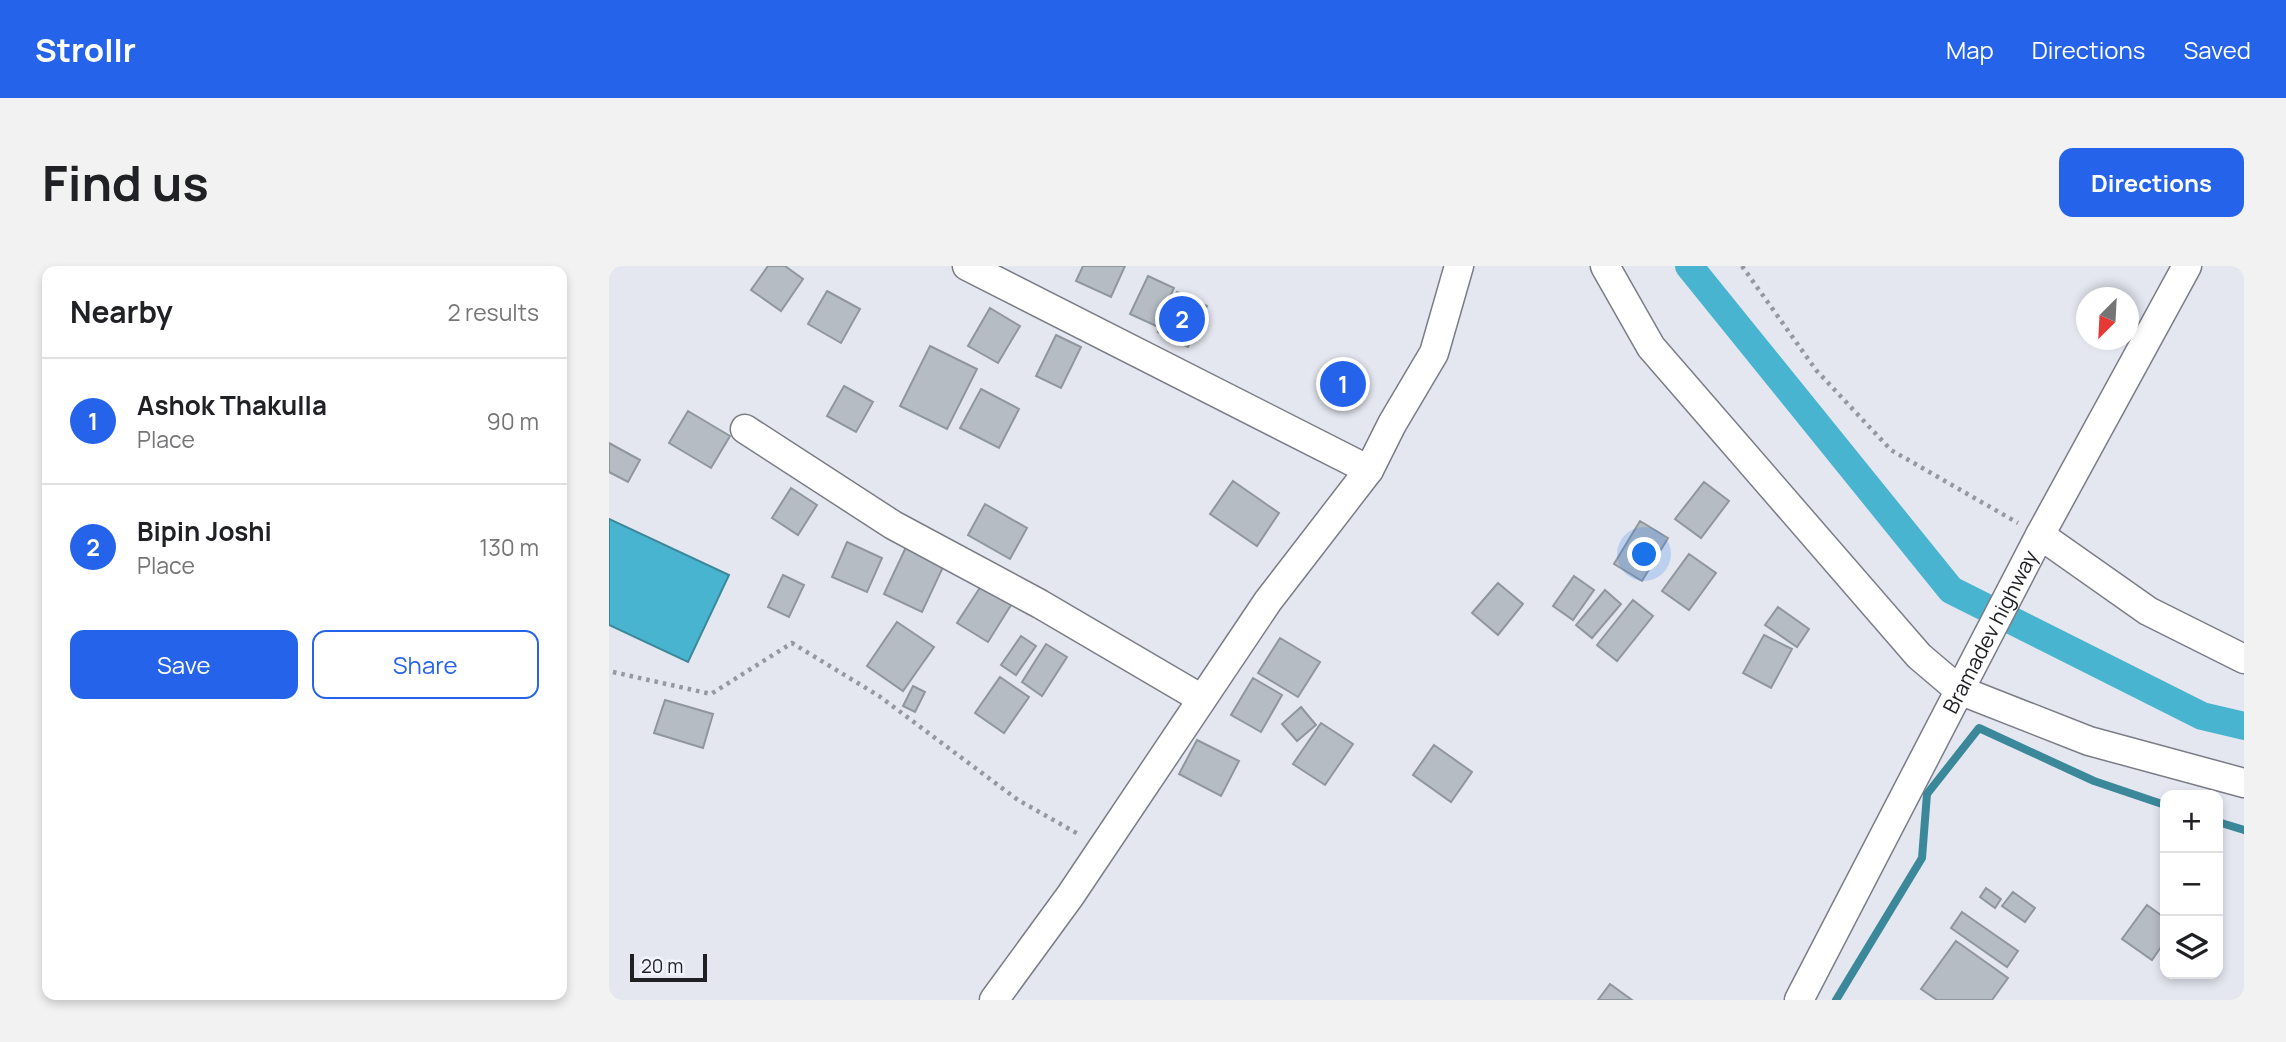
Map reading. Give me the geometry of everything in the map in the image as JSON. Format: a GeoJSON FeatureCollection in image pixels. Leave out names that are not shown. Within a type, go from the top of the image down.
{"type":"FeatureCollection","features":[{"type":"Feature","properties":{"kind":"street"},"geometry":{"type":"LineString","coordinates":[[967,266],[1369,470]]}},
{"type":"Feature","properties":{"kind":"street"},"geometry":{"type":"LineString","coordinates":[[994,1000],[1070,896],[1268,601],[1369,470],[1434,353],[1459,266]]}},
{"type":"Feature","properties":{"kind":"street"},"geometry":{"type":"LineString","coordinates":[[1605,266],[1651,347],[1919,656],[1961,685],[2089,741],[2244,783]]}},
{"type":"Feature","properties":{"kind":"street","name":"Bramadev highway"},"geometry":{"type":"LineString","coordinates":[[1799,1000],[1961,685],[2187,266]]}},
{"type":"Feature","properties":{"kind":"street"},"geometry":{"type":"LineString","coordinates":[[745,429],[893,525],[1040,604],[1202,699]]}},
{"type":"Feature","properties":{"kind":"street"},"geometry":{"type":"LineString","coordinates":[[2037,542],[2148,611],[2244,659]]}},
{"type":"Feature","properties":{"kind":"path"},"geometry":{"type":"LineString","coordinates":[[1742,266],[1817,370],[1891,450],[2037,542]]}},
{"type":"Feature","properties":{"kind":"path"},"geometry":{"type":"LineString","coordinates":[[613,672],[711,694],[792,643],[879,696],[1018,800],[1102,848]]}},
{"type":"Feature","properties":{"kind":"water"},"geometry":{"type":"Polygon","coordinates":[[[609,519],[729,575],[688,662],[609,625],[609,519]]]}},
{"type":"Feature","properties":{"kind":"building"},"geometry":{"type":"Polygon","coordinates":[[[768,266],[785,266],[803,279],[781,311],[751,290],[768,266]]]}},
{"type":"Feature","properties":{"kind":"building"},"geometry":{"type":"Polygon","coordinates":[[[1083,266],[1125,266],[1111,297],[1076,281],[1083,266]]]}},
{"type":"Feature","properties":{"kind":"building"},"geometry":{"type":"Polygon","coordinates":[[[1148,276],[1174,288],[1156,326],[1130,314],[1148,276]]]}},
{"type":"Feature","properties":{"kind":"building"},"geometry":{"type":"Polygon","coordinates":[[[827,291],[860,309],[841,343],[808,324],[827,291]]]}},
{"type":"Feature","properties":{"kind":"building"},"geometry":{"type":"Polygon","coordinates":[[[1177,292],[1207,306],[1188,347],[1158,332],[1177,292]]]}},
{"type":"Feature","properties":{"kind":"building"},"geometry":{"type":"Polygon","coordinates":[[[990,308],[1020,326],[998,363],[968,346],[990,308]]]}},
{"type":"Feature","properties":{"kind":"building"},"geometry":{"type":"Polygon","coordinates":[[[1056,335],[1081,347],[1061,388],[1036,376],[1056,335]]]}},
{"type":"Feature","properties":{"kind":"building"},"geometry":{"type":"Polygon","coordinates":[[[930,346],[977,369],[947,429],[900,406],[930,346]]]}},
{"type":"Feature","properties":{"kind":"building"},"geometry":{"type":"Polygon","coordinates":[[[1336,369],[1359,379],[1350,400],[1327,390],[1336,369]]]}},
{"type":"Feature","properties":{"kind":"building"},"geometry":{"type":"Polygon","coordinates":[[[844,386],[873,402],[856,432],[827,416],[844,386]]]}},
{"type":"Feature","properties":{"kind":"building"},"geometry":{"type":"Polygon","coordinates":[[[981,389],[1019,409],[999,448],[960,428],[981,389]]]}},
{"type":"Feature","properties":{"kind":"building"},"geometry":{"type":"Polygon","coordinates":[[[688,411],[730,436],[711,468],[669,443],[688,411]]]}},
{"type":"Feature","properties":{"kind":"building"},"geometry":{"type":"Polygon","coordinates":[[[609,443],[640,460],[628,482],[609,472],[609,443]]]}},
{"type":"Feature","properties":{"kind":"building"},"geometry":{"type":"Polygon","coordinates":[[[1233,481],[1279,513],[1257,546],[1210,514],[1233,481]]]}},
{"type":"Feature","properties":{"kind":"building"},"geometry":{"type":"Polygon","coordinates":[[[1704,482],[1729,501],[1701,538],[1675,519],[1704,482]]]}},
{"type":"Feature","properties":{"kind":"building"},"geometry":{"type":"Polygon","coordinates":[[[791,488],[817,505],[798,535],[772,518],[791,488]]]}},
{"type":"Feature","properties":{"kind":"building"},"geometry":{"type":"Polygon","coordinates":[[[985,504],[1027,528],[1010,559],[968,535],[985,504]]]}},
{"type":"Feature","properties":{"kind":"building"},"geometry":{"type":"Polygon","coordinates":[[[1640,521],[1668,538],[1642,581],[1614,564],[1640,521]]]}},
{"type":"Feature","properties":{"kind":"building"},"geometry":{"type":"Polygon","coordinates":[[[847,542],[882,558],[867,592],[832,577],[847,542]]]}},
{"type":"Feature","properties":{"kind":"building"},"geometry":{"type":"Polygon","coordinates":[[[906,547],[944,565],[922,612],[884,594],[906,547]]]}},
{"type":"Feature","properties":{"kind":"building"},"geometry":{"type":"Polygon","coordinates":[[[1689,554],[1716,573],[1689,610],[1662,591],[1689,554]]]}},
{"type":"Feature","properties":{"kind":"building"},"geometry":{"type":"Polygon","coordinates":[[[783,575],[804,585],[789,617],[768,607],[783,575]]]}},
{"type":"Feature","properties":{"kind":"building"},"geometry":{"type":"Polygon","coordinates":[[[1574,576],[1594,590],[1573,620],[1553,606],[1574,576]]]}},
{"type":"Feature","properties":{"kind":"building"},"geometry":{"type":"Polygon","coordinates":[[[1498,583],[1523,604],[1498,635],[1472,613],[1498,583]]]}},
{"type":"Feature","properties":{"kind":"building"},"geometry":{"type":"Polygon","coordinates":[[[981,586],[1011,605],[988,642],[957,623],[981,586]]]}},
{"type":"Feature","properties":{"kind":"building"},"geometry":{"type":"Polygon","coordinates":[[[1605,590],[1621,604],[1592,638],[1576,625],[1605,590]]]}},
{"type":"Feature","properties":{"kind":"building"},"geometry":{"type":"Polygon","coordinates":[[[1633,600],[1653,616],[1617,661],[1597,645],[1633,600]]]}},
{"type":"Feature","properties":{"kind":"building"},"geometry":{"type":"Polygon","coordinates":[[[1778,607],[1809,629],[1797,647],[1765,625],[1778,607]]]}},
{"type":"Feature","properties":{"kind":"building"},"geometry":{"type":"Polygon","coordinates":[[[897,622],[934,647],[903,691],[867,666],[897,622]]]}},
{"type":"Feature","properties":{"kind":"building"},"geometry":{"type":"Polygon","coordinates":[[[1764,635],[1792,649],[1771,688],[1743,673],[1764,635]]]}},
{"type":"Feature","properties":{"kind":"building"},"geometry":{"type":"Polygon","coordinates":[[[1021,636],[1036,646],[1016,675],[1001,665],[1021,636]]]}},
{"type":"Feature","properties":{"kind":"building"},"geometry":{"type":"Polygon","coordinates":[[[1280,638],[1320,662],[1298,697],[1258,673],[1280,638]]]}},
{"type":"Feature","properties":{"kind":"building"},"geometry":{"type":"Polygon","coordinates":[[[1046,644],[1067,657],[1042,696],[1022,682],[1046,644]]]}},
{"type":"Feature","properties":{"kind":"building"},"geometry":{"type":"Polygon","coordinates":[[[1000,677],[1029,697],[1004,733],[975,713],[1000,677]]]}},
{"type":"Feature","properties":{"kind":"building"},"geometry":{"type":"Polygon","coordinates":[[[1253,678],[1282,695],[1261,732],[1231,715],[1253,678]]]}},
{"type":"Feature","properties":{"kind":"building"},"geometry":{"type":"Polygon","coordinates":[[[913,686],[925,692],[915,712],[903,706],[913,686]]]}},
{"type":"Feature","properties":{"kind":"building"},"geometry":{"type":"Polygon","coordinates":[[[665,700],[713,714],[703,748],[654,733],[665,700]]]}},
{"type":"Feature","properties":{"kind":"building"},"geometry":{"type":"Polygon","coordinates":[[[1301,707],[1316,725],[1297,741],[1282,724],[1301,707]]]}},
{"type":"Feature","properties":{"kind":"building"},"geometry":{"type":"Polygon","coordinates":[[[1321,723],[1353,744],[1325,785],[1293,764],[1321,723]]]}},
{"type":"Feature","properties":{"kind":"building"},"geometry":{"type":"Polygon","coordinates":[[[1197,740],[1239,761],[1221,796],[1179,774],[1197,740]]]}},
{"type":"Feature","properties":{"kind":"building"},"geometry":{"type":"Polygon","coordinates":[[[1434,745],[1472,772],[1451,802],[1413,775],[1434,745]]]}},
{"type":"Feature","properties":{"kind":"building"},"geometry":{"type":"Polygon","coordinates":[[[1986,888],[2001,899],[1995,908],[1980,897],[1986,888]]]}},
{"type":"Feature","properties":{"kind":"building"},"geometry":{"type":"Polygon","coordinates":[[[2013,892],[2035,908],[2025,922],[2002,906],[2013,892]]]}},
{"type":"Feature","properties":{"kind":"building"},"geometry":{"type":"Polygon","coordinates":[[[2147,905],[2160,914],[2160,948],[2152,960],[2122,939],[2147,905]]]}},
{"type":"Feature","properties":{"kind":"building"},"geometry":{"type":"Polygon","coordinates":[[[1962,912],[2018,951],[2007,967],[1951,928],[1962,912]]]}},
{"type":"Feature","properties":{"kind":"building"},"geometry":{"type":"Polygon","coordinates":[[[1956,941],[2008,978],[1992,1000],[1937,1000],[1921,989],[1956,941]]]}},
{"type":"Feature","properties":{"kind":"building"},"geometry":{"type":"Polygon","coordinates":[[[1610,984],[1632,1000],[1598,1000],[1610,984]]]}},
{"type":"Feature","properties":{"kind":"waterway"},"geometry":{"type":"LineString","coordinates":[[1689,266],[1951,590],[2202,716],[2244,726]]}},
{"type":"Feature","properties":{"kind":"waterway"},"geometry":{"type":"LineString","coordinates":[[1836,1000],[1922,858],[1927,794],[1979,728],[2094,781],[2160,803]]}},
{"type":"Feature","properties":{"kind":"waterway"},"geometry":{"type":"LineString","coordinates":[[2223,824],[2244,830]]}},
{"type":"Feature","properties":{"kind":"place","name":"Bipin Joshi"},"geometry":{"type":"Point","coordinates":[1182,319]}},
{"type":"Feature","properties":{"kind":"place","name":"Ashok Thakulla"},"geometry":{"type":"Point","coordinates":[1343,384]}}]}
